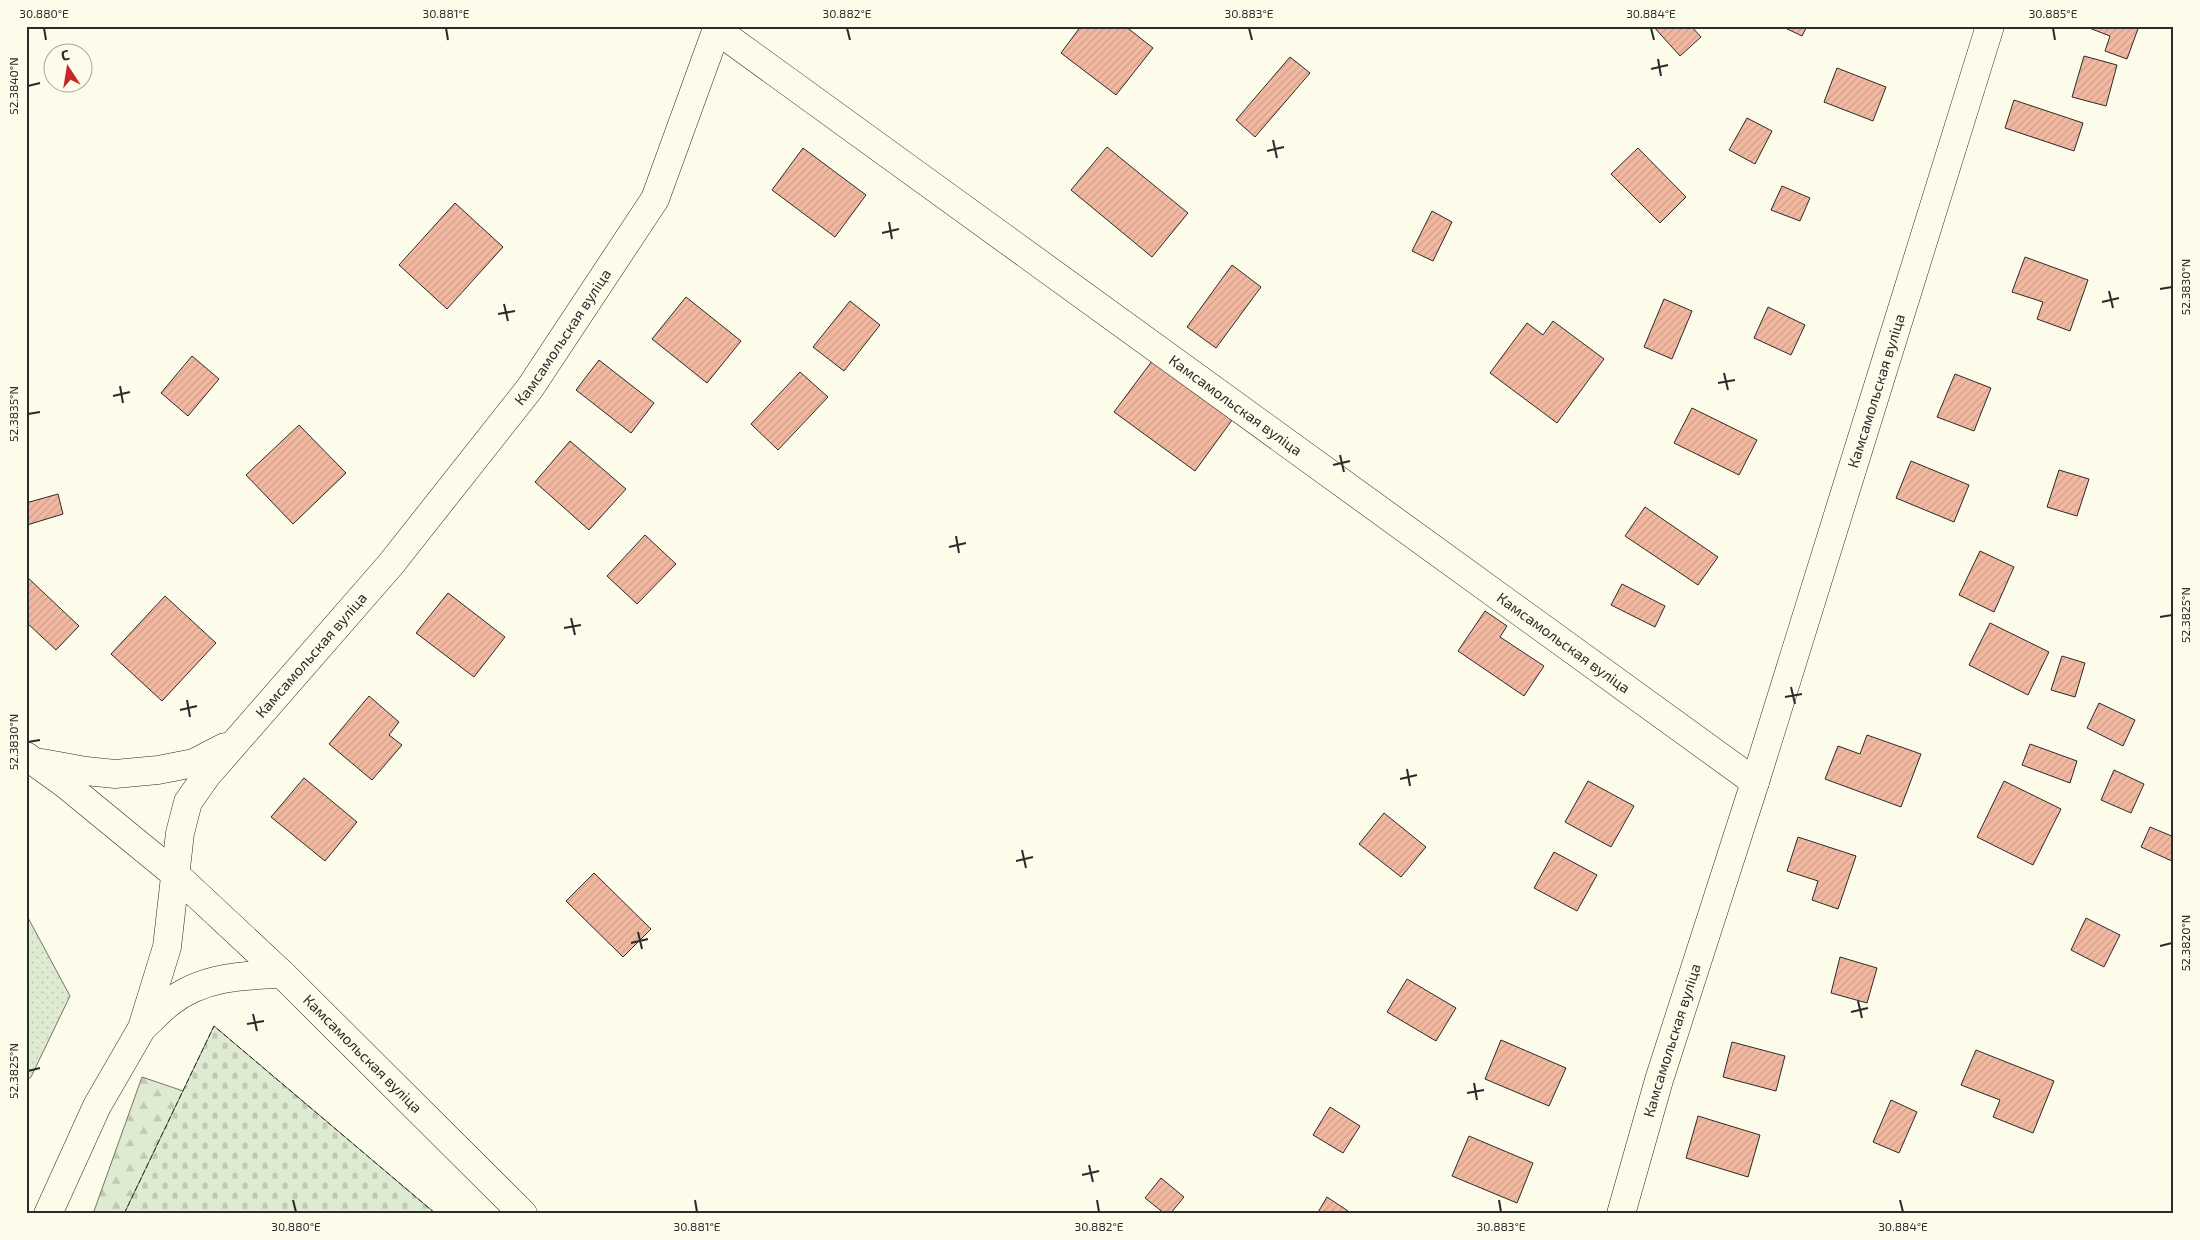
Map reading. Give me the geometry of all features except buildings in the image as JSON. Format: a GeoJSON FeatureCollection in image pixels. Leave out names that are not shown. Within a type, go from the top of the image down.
{"type":"FeatureCollection","features":[{"type":"Feature","properties":{"kind":"street","name":"Камсамольская вуліца"},"geometry":{"type":"LineString","coordinates":[[1622,1214],[1659,1080],[1755,782],[1990,26]]}},
{"type":"Feature","properties":{"kind":"street","name":"Камсамольская вуліца"},"geometry":{"type":"LineString","coordinates":[[523,1214],[282,974],[176,875],[180,833],[188,802],[208,775],[391,564],[530,388],[655,199],[717,28],[1755,782]]}},
{"type":"Feature","properties":{"kind":"street"},"geometry":{"type":"LineString","coordinates":[[31,759],[86,771],[115,774],[158,770],[194,763],[238,740]]}},
{"type":"Feature","properties":{"kind":"street"},"geometry":{"type":"LineString","coordinates":[[31,759],[176,875],[167,947],[142,1028],[97,1106],[48,1214]]}},
{"type":"Feature","properties":{"kind":"street"},"geometry":{"type":"LineString","coordinates":[[142,1028],[170,1002],[191,990],[219,980],[244,975],[282,974]]}},
{"type":"Feature","properties":{"kind":"green space"},"geometry":{"type":"Polygon","coordinates":[[[26,914],[70,996],[31,1077],[26,1081],[26,914]]]}},
{"type":"Feature","properties":{"kind":"green space"},"geometry":{"type":"Polygon","coordinates":[[[214,1026],[436,1214],[124,1214],[214,1026]]]}},
{"type":"Feature","properties":{"kind":"green space"},"geometry":{"type":"Polygon","coordinates":[[[142,1077],[310,1134],[405,1214],[93,1214],[142,1077]]]}},
{"type":"Feature","properties":{"kind":"fence"},"geometry":{"type":"LineString","coordinates":[[124,1214],[214,1026],[436,1214]]}}]}
